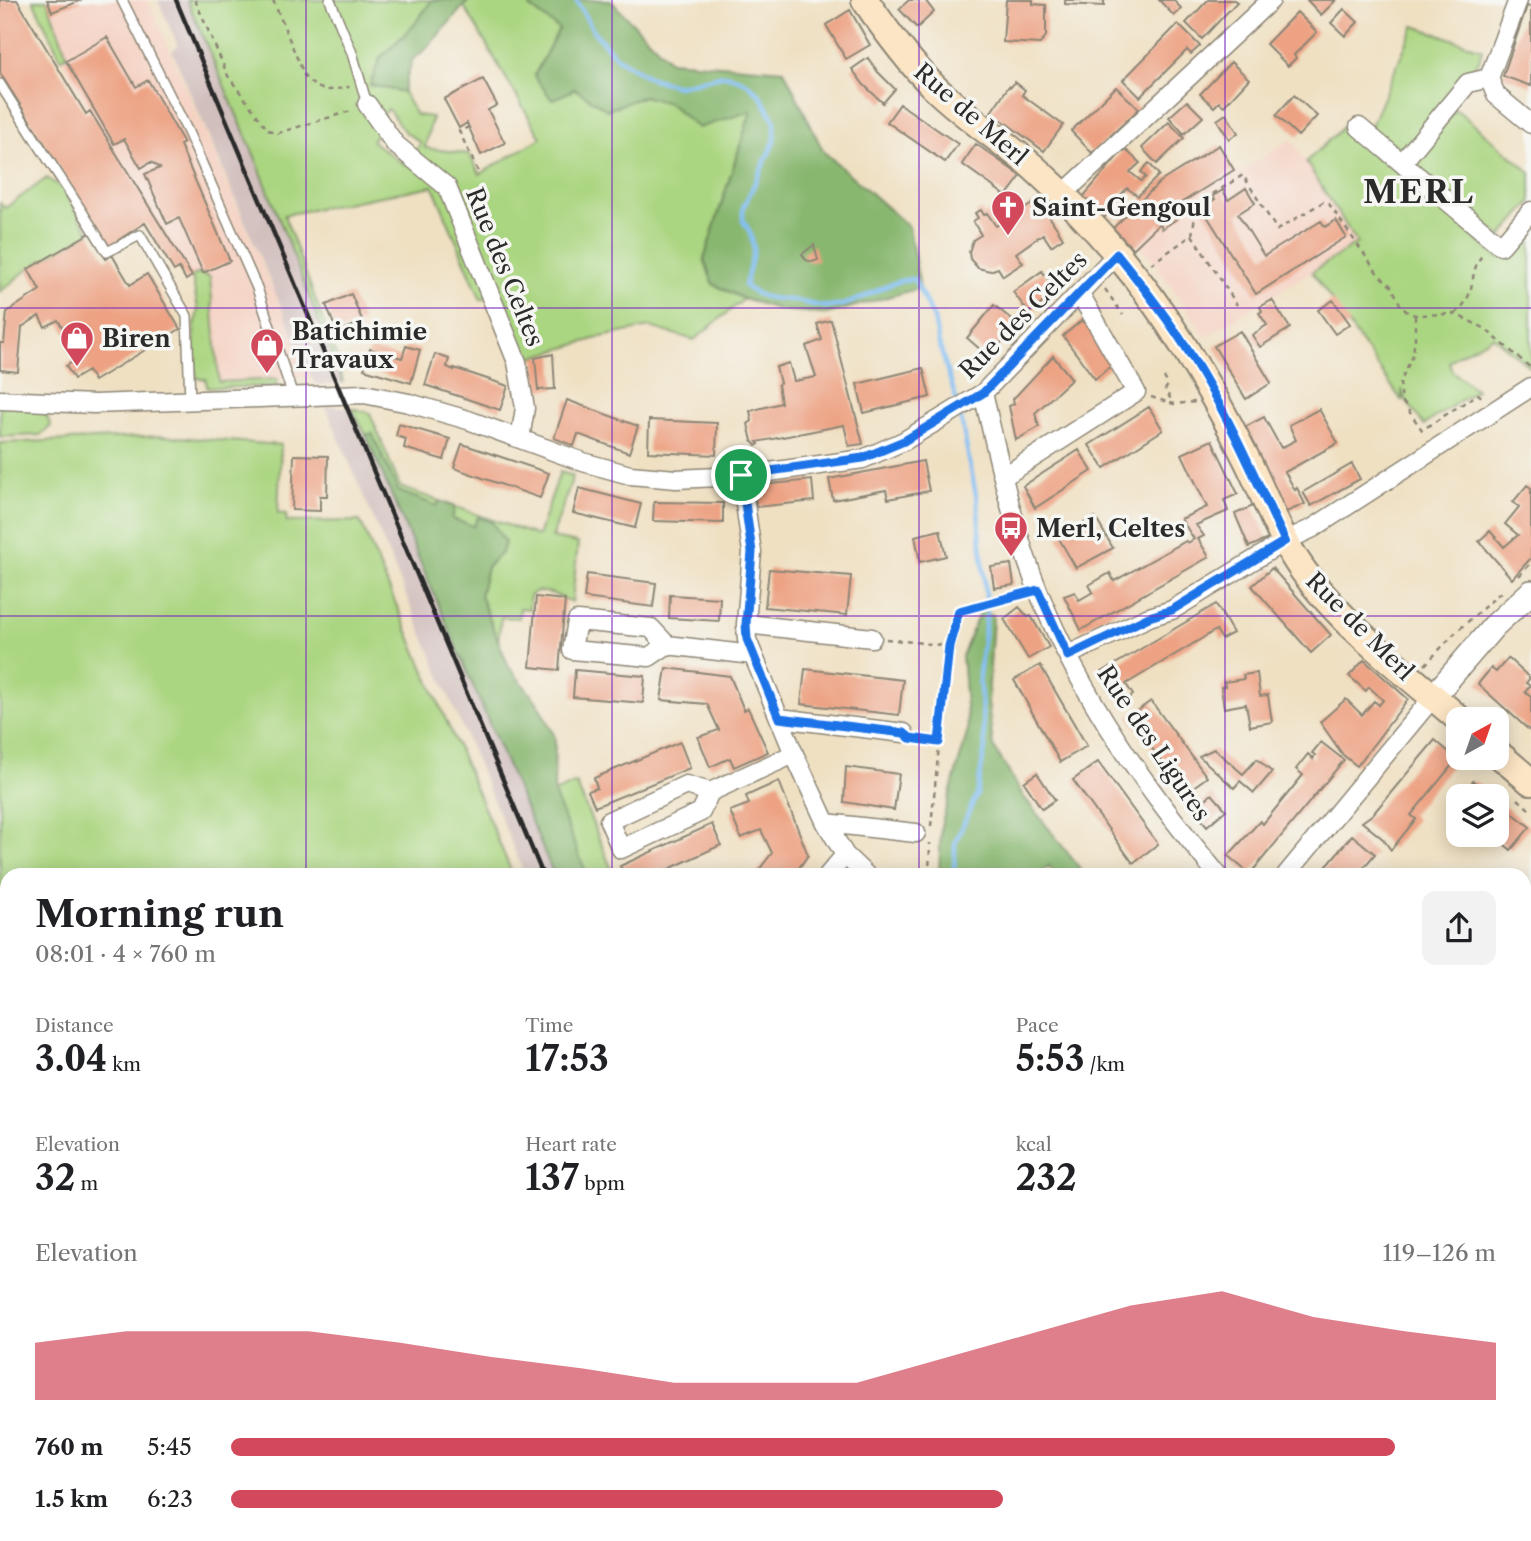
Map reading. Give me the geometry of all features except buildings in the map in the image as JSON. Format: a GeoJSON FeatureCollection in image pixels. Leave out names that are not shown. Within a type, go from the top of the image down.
{"type":"FeatureCollection","features":[{"type":"Feature","properties":{"kind":"main road","name":"Rue de Merl"},"geometry":{"type":"LineString","coordinates":[[865,0],[907,57],[935,88],[1062,195],[1109,262],[1142,285],[1174,329],[1215,397],[1285,541],[1302,569],[1328,600],[1446,708]]}},
{"type":"Feature","properties":{"kind":"main road"},"geometry":{"type":"LineString","coordinates":[[1509,763],[1531,782]]}},
{"type":"Feature","properties":{"kind":"street"},"geometry":{"type":"LineString","coordinates":[[1062,195],[1271,0]]}},
{"type":"Feature","properties":{"kind":"street"},"geometry":{"type":"LineString","coordinates":[[1518,0],[1489,78],[1496,95],[1531,124]]}},
{"type":"Feature","properties":{"kind":"street"},"geometry":{"type":"LineString","coordinates":[[1402,163],[1468,82],[1489,78]]}},
{"type":"Feature","properties":{"kind":"street","name":"Rue des Celtes"},"geometry":{"type":"LineString","coordinates":[[367,104],[395,144],[447,187],[517,362],[525,408],[520,439]]}},
{"type":"Feature","properties":{"kind":"street"},"geometry":{"type":"LineString","coordinates":[[1359,127],[1501,246],[1531,211]]}},
{"type":"Feature","properties":{"kind":"street","name":"Rue des Celtes"},"geometry":{"type":"LineString","coordinates":[[0,400],[59,404],[364,394],[456,416],[583,462],[630,475],[676,479],[741,475],[863,458],[904,441],[983,393],[1109,262]]}},
{"type":"Feature","properties":{"kind":"street"},"geometry":{"type":"LineString","coordinates":[[1003,477],[1136,392],[1080,294]]}},
{"type":"Feature","properties":{"kind":"street"},"geometry":{"type":"LineString","coordinates":[[1068,656],[1149,617],[1172,610],[1285,541],[1313,528],[1531,387]]}},
{"type":"Feature","properties":{"kind":"street","name":"Rue des Ligures"},"geometry":{"type":"LineString","coordinates":[[983,393],[1003,477],[1038,590],[1068,656],[1109,727],[1142,776],[1175,824],[1212,868]]}},
{"type":"Feature","properties":{"kind":"street"},"geometry":{"type":"LineString","coordinates":[[741,475],[752,552],[747,639],[794,754],[827,823],[845,855],[859,868]]}},
{"type":"Feature","properties":{"kind":"street"},"geometry":{"type":"LineString","coordinates":[[1292,868],[1494,626],[1525,585]]}},
{"type":"Feature","properties":{"kind":"street"},"geometry":{"type":"LineString","coordinates":[[667,645],[649,657],[572,650],[577,621],[651,628],[667,645],[752,655]]}},
{"type":"Feature","properties":{"kind":"street"},"geometry":{"type":"LineString","coordinates":[[746,624],[872,638]]}},
{"type":"Feature","properties":{"kind":"street"},"geometry":{"type":"LineString","coordinates":[[779,718],[904,733]]}},
{"type":"Feature","properties":{"kind":"street"},"geometry":{"type":"LineString","coordinates":[[710,792],[701,812],[621,849],[609,821],[686,785],[710,792],[794,754]]}},
{"type":"Feature","properties":{"kind":"street"},"geometry":{"type":"LineString","coordinates":[[827,823],[925,832]]}},
{"type":"Feature","properties":{"kind":"street"},"geometry":{"type":"LineString","coordinates":[[834,868],[845,855]]}},
{"type":"Feature","properties":{"kind":"lane"},"geometry":{"type":"LineString","coordinates":[[122,0],[188,132],[257,288],[294,398]]}},
{"type":"Feature","properties":{"kind":"lane"},"geometry":{"type":"LineString","coordinates":[[330,0],[352,53],[367,104]]}},
{"type":"Feature","properties":{"kind":"lane"},"geometry":{"type":"LineString","coordinates":[[0,84],[43,155],[67,185],[107,252],[140,235],[187,316],[190,401]]}},
{"type":"Feature","properties":{"kind":"path"},"geometry":{"type":"LineString","coordinates":[[195,0],[228,76],[268,130],[278,133],[345,114],[367,104],[347,86],[336,91],[324,90],[305,77],[273,0]]}},
{"type":"Feature","properties":{"kind":"path"},"geometry":{"type":"LineString","coordinates":[[469,127],[459,131],[478,171]]}},
{"type":"Feature","properties":{"kind":"path"},"geometry":{"type":"LineString","coordinates":[[1237,305],[1192,235],[1197,204],[1243,175],[1277,230],[1323,202],[1329,204],[1372,266],[1392,287],[1400,304],[1415,315],[1455,314],[1484,328],[1531,368]]}},
{"type":"Feature","properties":{"kind":"path"},"geometry":{"type":"LineString","coordinates":[[1142,285],[1152,277],[1145,268],[1192,235]]}},
{"type":"Feature","properties":{"kind":"path"},"geometry":{"type":"LineString","coordinates":[[1455,314],[1465,306],[1471,294],[1476,267],[1486,251]]}},
{"type":"Feature","properties":{"kind":"path"},"geometry":{"type":"LineString","coordinates":[[1109,262],[1109,279],[1103,285],[1123,314]]}},
{"type":"Feature","properties":{"kind":"path"},"geometry":{"type":"LineString","coordinates":[[1415,315],[1412,357],[1400,383],[1402,401],[1422,430],[1478,394],[1496,410]]}},
{"type":"Feature","properties":{"kind":"path"},"geometry":{"type":"LineString","coordinates":[[1164,377],[1168,384],[1165,390],[1174,404]]}},
{"type":"Feature","properties":{"kind":"path"},"geometry":{"type":"LineString","coordinates":[[1136,392],[1174,404],[1205,402],[1215,397]]}},
{"type":"Feature","properties":{"kind":"path"},"geometry":{"type":"LineString","coordinates":[[1525,585],[1531,564]]}},
{"type":"Feature","properties":{"kind":"path"},"geometry":{"type":"LineString","coordinates":[[928,868],[925,832],[939,742],[949,646],[959,611],[1038,590]]}},
{"type":"Feature","properties":{"kind":"path"},"geometry":{"type":"LineString","coordinates":[[1413,679],[1452,635],[1501,592]]}},
{"type":"Feature","properties":{"kind":"path"},"geometry":{"type":"LineString","coordinates":[[872,638],[949,646]]}},
{"type":"Feature","properties":{"kind":"path"},"geometry":{"type":"LineString","coordinates":[[904,733],[910,738],[939,742]]}},
{"type":"Feature","properties":{"kind":"shaded area"},"geometry":{"type":"Polygon","coordinates":[[[47,0],[148,0],[311,377],[219,382],[210,277],[200,273],[192,276],[90,111],[61,59],[67,55],[47,0]]]}},
{"type":"Feature","properties":{"kind":"shaded area"},"geometry":{"type":"Polygon","coordinates":[[[158,0],[187,0],[255,157],[343,383],[317,385],[311,377],[172,50],[178,46],[158,0]]]}},
{"type":"Feature","properties":{"kind":"shaded area"},"geometry":{"type":"Polygon","coordinates":[[[1291,139],[1357,243],[1206,337],[1139,244],[1133,249],[1113,228],[1160,182],[1219,145],[1237,174],[1291,139]]]}},
{"type":"Feature","properties":{"kind":"shaded area"},"geometry":{"type":"Polygon","coordinates":[[[325,405],[352,408],[366,435],[551,868],[522,868],[325,405]]]}},
{"type":"Feature","properties":{"kind":"green space"},"geometry":{"type":"Polygon","coordinates":[[[33,0],[47,0],[67,55],[61,59],[33,0]]]}},
{"type":"Feature","properties":{"kind":"green space"},"geometry":{"type":"Polygon","coordinates":[[[187,0],[432,0],[414,25],[380,58],[370,85],[403,92],[416,115],[432,117],[425,148],[469,154],[480,174],[541,138],[464,6],[469,0],[531,0],[530,7],[559,29],[534,76],[575,89],[607,110],[644,96],[669,103],[698,128],[751,111],[704,259],[713,284],[744,299],[694,340],[650,327],[601,337],[517,362],[489,297],[481,300],[433,186],[284,215],[338,360],[343,383],[255,157],[187,0]],[[388,109],[373,126],[378,132],[372,141],[405,165],[421,143],[404,131],[388,109]]]}},
{"type":"Feature","properties":{"kind":"green space"},"geometry":{"type":"Polygon","coordinates":[[[432,0],[469,0],[426,49],[412,60],[403,92],[370,85],[380,58],[414,25],[432,0]]]}},
{"type":"Feature","properties":{"kind":"green space"},"geometry":{"type":"Polygon","coordinates":[[[531,0],[610,0],[670,61],[784,70],[823,151],[909,227],[920,288],[827,314],[781,310],[744,299],[713,284],[704,259],[751,111],[698,128],[669,103],[644,96],[607,110],[575,89],[552,100],[534,76],[559,29],[530,7],[531,0]]]}},
{"type":"Feature","properties":{"kind":"green space"},"geometry":{"type":"Polygon","coordinates":[[[1414,26],[1482,49],[1479,61],[1400,155],[1369,130],[1414,26]]]}},
{"type":"Feature","properties":{"kind":"green space"},"geometry":{"type":"Polygon","coordinates":[[[1456,109],[1531,173],[1531,202],[1501,237],[1412,162],[1456,109]]]}},
{"type":"Feature","properties":{"kind":"green space"},"geometry":{"type":"Polygon","coordinates":[[[1343,127],[1445,213],[1447,210],[1498,258],[1531,220],[1531,368],[1493,336],[1459,354],[1449,362],[1452,371],[1476,390],[1424,425],[1405,399],[1402,389],[1402,401],[1312,272],[1357,243],[1306,162],[1343,127]]]}},
{"type":"Feature","properties":{"kind":"green space"},"geometry":{"type":"Polygon","coordinates":[[[47,178],[62,188],[90,233],[28,269],[0,292],[0,203],[5,208],[47,178]]]}},
{"type":"Feature","properties":{"kind":"green space"},"geometry":{"type":"Polygon","coordinates":[[[200,273],[210,277],[219,382],[278,379],[276,386],[207,388],[206,379],[199,379],[195,373],[194,331],[198,309],[192,276],[200,273]]]}},
{"type":"Feature","properties":{"kind":"green space"},"geometry":{"type":"Polygon","coordinates":[[[0,400],[59,404],[46,415],[51,426],[40,435],[0,437],[0,400]]]}},
{"type":"Feature","properties":{"kind":"green space"},"geometry":{"type":"Polygon","coordinates":[[[352,408],[370,413],[400,487],[538,536],[560,472],[573,476],[552,538],[578,543],[572,602],[551,593],[536,591],[530,596],[529,609],[520,608],[519,618],[501,617],[498,643],[480,596],[487,567],[502,552],[474,527],[452,519],[455,507],[437,506],[398,491],[372,434],[366,435],[352,408]]]}},
{"type":"Feature","properties":{"kind":"green space"},"geometry":{"type":"Polygon","coordinates":[[[372,433],[398,491],[437,506],[439,501],[455,507],[452,519],[474,526],[478,517],[492,522],[505,542],[502,552],[487,567],[480,596],[509,667],[537,702],[555,737],[554,793],[584,868],[551,868],[366,435],[372,433]]]}},
{"type":"Feature","properties":{"kind":"green space"},"geometry":{"type":"Polygon","coordinates":[[[163,436],[281,445],[278,513],[286,514],[287,522],[360,521],[510,868],[0,868],[0,443],[163,436]]]}},
{"type":"Feature","properties":{"kind":"green space"},"geometry":{"type":"Polygon","coordinates":[[[980,611],[993,615],[988,702],[993,746],[1024,797],[1080,868],[939,868],[941,826],[968,730],[962,656],[980,611]]]}},
{"type":"Feature","properties":{"kind":"green space"},"geometry":{"type":"Polygon","coordinates":[[[576,783],[611,868],[584,868],[554,793],[576,783]]]}},
{"type":"Feature","properties":{"kind":"waterway"},"geometry":{"type":"LineString","coordinates":[[576,0],[594,32],[616,57],[650,78],[678,86],[724,75],[748,84],[760,95],[775,122],[775,140],[743,208],[743,221],[750,232],[754,249],[745,286],[766,297],[832,307],[857,300],[895,283],[914,279],[934,319],[957,402]]}},
{"type":"Feature","properties":{"kind":"waterway"},"geometry":{"type":"LineString","coordinates":[[954,868],[955,843],[977,794],[985,748],[979,675],[987,609],[977,500],[960,414]]}},
{"type":"Feature","properties":{"kind":"railway"},"geometry":{"type":"LineString","coordinates":[[176,0],[540,868]]}},
{"type":"Feature","properties":{"kind":"place","name":"Saint-Gengoul"},"geometry":{"type":"Point","coordinates":[1008,237]}},
{"type":"Feature","properties":{"kind":"place","name":"Biren"},"geometry":{"type":"Point","coordinates":[77,368]}},
{"type":"Feature","properties":{"kind":"place","name":"Batichimie Travaux"},"geometry":{"type":"Point","coordinates":[267,375]}},
{"type":"Feature","properties":{"kind":"place","name":"Merl, Celtes"},"geometry":{"type":"Point","coordinates":[1011,558]}},
{"type":"Feature","properties":{"kind":"district","name":"MERL"},"geometry":{"type":"Point","coordinates":[1419,191]}},
{"type":"Feature","properties":{"kind":"route"},"geometry":{"type":"LineString","coordinates":[[1117,254],[1148,292],[1202,372],[1285,541],[1172,610],[1149,617],[1068,656],[1038,590],[959,611],[949,646],[939,742],[910,738],[904,733],[779,718],[747,639],[752,552],[741,475],[863,458],[904,441],[983,393],[1117,254]]}}]}
